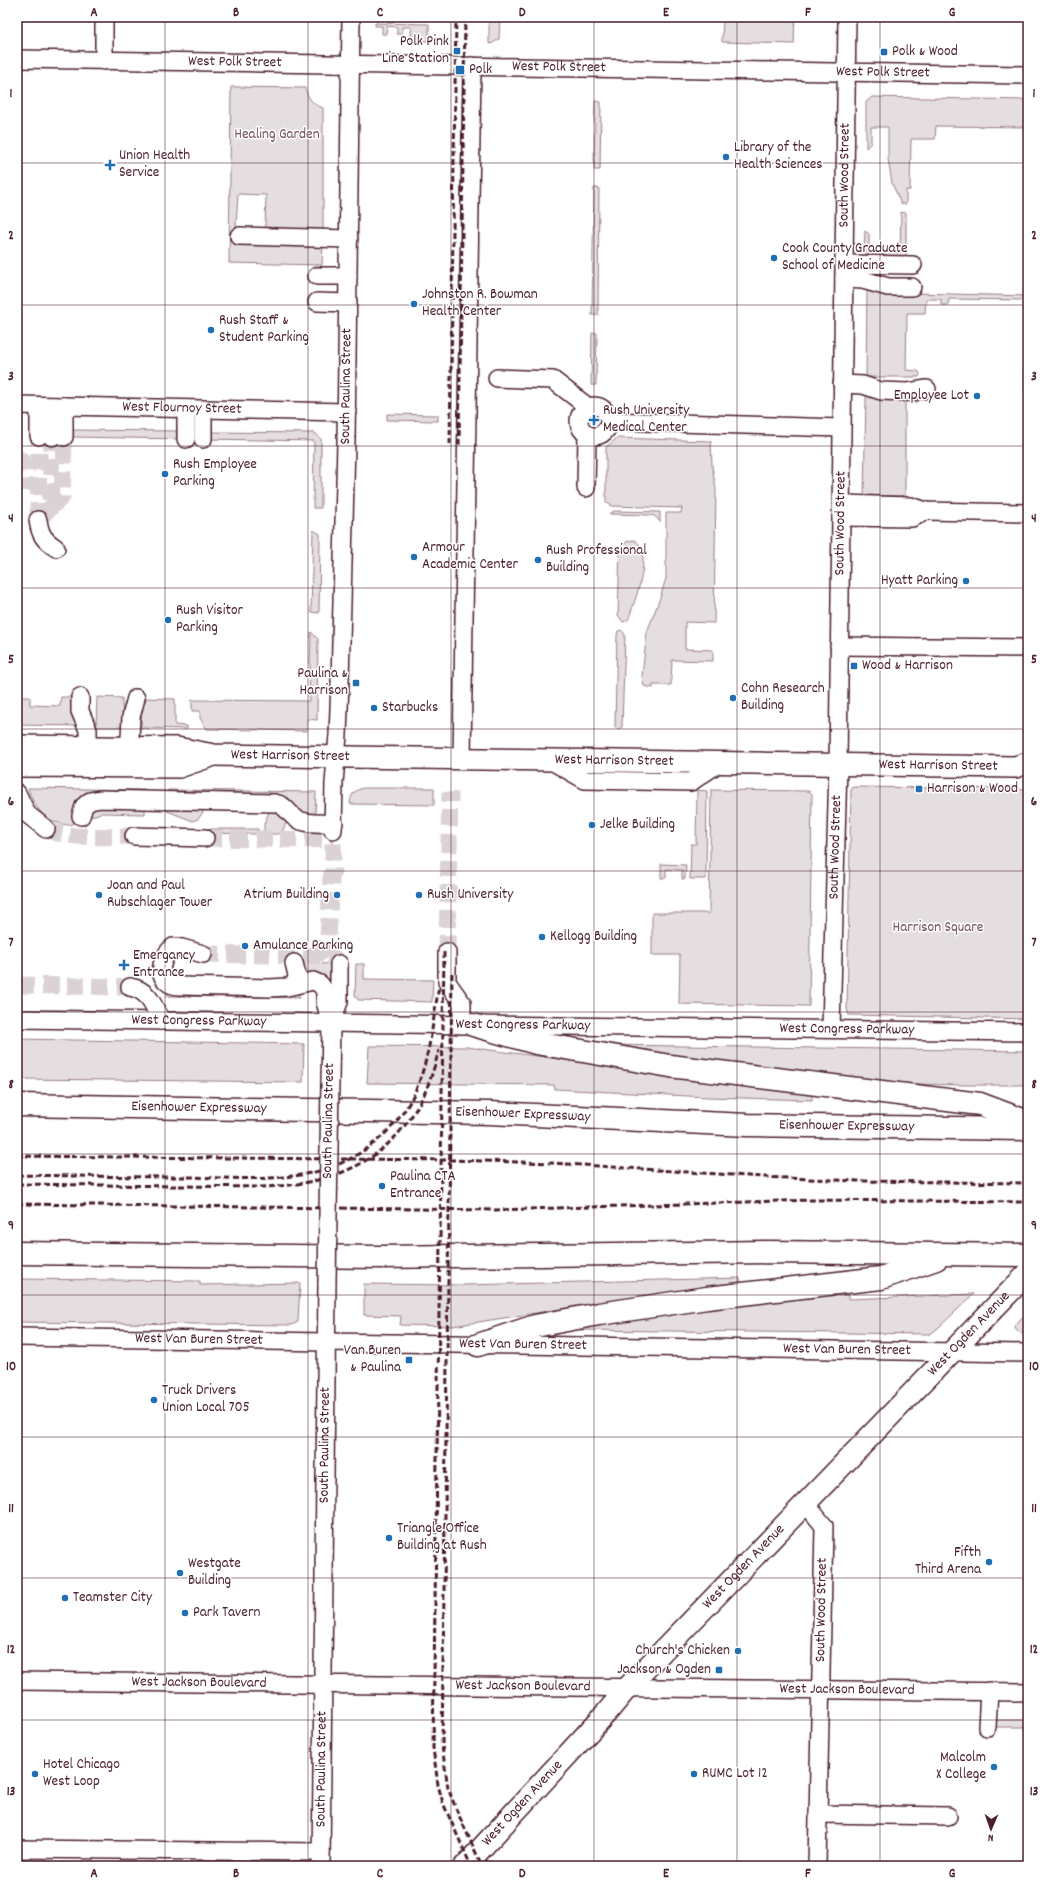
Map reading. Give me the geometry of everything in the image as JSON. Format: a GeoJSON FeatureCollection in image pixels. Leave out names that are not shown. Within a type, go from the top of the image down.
{"type":"FeatureCollection","features":[{"type":"Feature","properties":{"kind":"highway"},"geometry":{"type":"LineString","coordinates":[[468,1025],[536,1043],[670,1066],[980,1104],[1028,1122]]}},
{"type":"Feature","properties":{"kind":"highway","name":"Eisenhower Expressway"},"geometry":{"type":"LineString","coordinates":[[17,1105],[482,1113],[747,1125],[1028,1129]]}},
{"type":"Feature","properties":{"kind":"highway"},"geometry":{"type":"LineString","coordinates":[[17,1253],[379,1257],[767,1252],[1028,1255]]}},
{"type":"Feature","properties":{"kind":"highway"},"geometry":{"type":"LineString","coordinates":[[478,1344],[535,1326],[599,1314],[707,1298],[881,1278],[950,1254]]}},
{"type":"Feature","properties":{"kind":"main road","name":"West Harrison Street"},"geometry":{"type":"LineString","coordinates":[[17,746],[88,748],[130,757],[177,748],[214,755],[1024,768]]}},
{"type":"Feature","properties":{"kind":"main road","name":"West Harrison Street"},"geometry":{"type":"LineString","coordinates":[[17,766],[88,748]]}},
{"type":"Feature","properties":{"kind":"main road","name":"West Ogden Avenue"},"geometry":{"type":"LineString","coordinates":[[464,1866],[608,1711],[628,1687],[1028,1273]]}},
{"type":"Feature","properties":{"kind":"street"},"geometry":{"type":"LineString","coordinates":[[104,17],[104,61]]}},
{"type":"Feature","properties":{"kind":"street","name":"South Paulina Street"},"geometry":{"type":"LineString","coordinates":[[81,816],[84,806],[90,802],[100,799],[274,802],[284,806],[294,824],[309,822],[334,826],[340,690],[347,412],[351,17]]}},
{"type":"Feature","properties":{"kind":"street","name":"South Wood Street"},"geometry":{"type":"LineString","coordinates":[[831,1029],[838,765],[847,17]]}},
{"type":"Feature","properties":{"kind":"street","name":"West Polk Street"},"geometry":{"type":"LineString","coordinates":[[17,60],[1028,75]]}},
{"type":"Feature","properties":{"kind":"street"},"geometry":{"type":"LineString","coordinates":[[462,758],[472,66]]}},
{"type":"Feature","properties":{"kind":"street"},"geometry":{"type":"LineString","coordinates":[[239,236],[349,239]]}},
{"type":"Feature","properties":{"kind":"street"},"geometry":{"type":"LineString","coordinates":[[844,272],[912,277],[888,287],[863,280],[844,272]]}},
{"type":"Feature","properties":{"kind":"street"},"geometry":{"type":"LineString","coordinates":[[317,276],[348,276]]}},
{"type":"Feature","properties":{"kind":"street"},"geometry":{"type":"LineString","coordinates":[[317,302],[348,303]]}},
{"type":"Feature","properties":{"kind":"street"},"geometry":{"type":"LineString","coordinates":[[497,378],[553,380],[588,407]]}},
{"type":"Feature","properties":{"kind":"street"},"geometry":{"type":"LineString","coordinates":[[842,384],[863,384],[881,391],[908,392],[927,389]]}},
{"type":"Feature","properties":{"kind":"street","name":"West Flournoy Street"},"geometry":{"type":"LineString","coordinates":[[17,405],[347,412]]}},
{"type":"Feature","properties":{"kind":"street"},"geometry":{"type":"LineString","coordinates":[[51,406],[51,436],[51,406]]}},
{"type":"Feature","properties":{"kind":"street"},"geometry":{"type":"LineString","coordinates":[[593,406],[602,408],[606,412],[609,421],[603,432],[596,436],[587,435],[580,428],[578,418],[584,409],[593,406]]}},
{"type":"Feature","properties":{"kind":"street"},"geometry":{"type":"LineString","coordinates":[[186,409],[195,439],[203,410]]}},
{"type":"Feature","properties":{"kind":"street"},"geometry":{"type":"LineString","coordinates":[[609,421],[842,428]]}},
{"type":"Feature","properties":{"kind":"street"},"geometry":{"type":"LineString","coordinates":[[586,488],[587,435]]}},
{"type":"Feature","properties":{"kind":"street"},"geometry":{"type":"LineString","coordinates":[[841,511],[912,518],[926,511],[1028,513]]}},
{"type":"Feature","properties":{"kind":"street"},"geometry":{"type":"LineString","coordinates":[[38,520],[40,532],[44,540],[56,548]]}},
{"type":"Feature","properties":{"kind":"street"},"geometry":{"type":"LineString","coordinates":[[839,646],[1028,648]]}},
{"type":"Feature","properties":{"kind":"street"},"geometry":{"type":"LineString","coordinates":[[86,697],[80,711],[88,748]]}},
{"type":"Feature","properties":{"kind":"street"},"geometry":{"type":"LineString","coordinates":[[130,757],[131,698]]}},
{"type":"Feature","properties":{"kind":"street"},"geometry":{"type":"LineString","coordinates":[[17,793],[27,814],[46,830]]}},
{"type":"Feature","properties":{"kind":"street"},"geometry":{"type":"LineString","coordinates":[[134,836],[205,838]]}},
{"type":"Feature","properties":{"kind":"street"},"geometry":{"type":"LineString","coordinates":[[203,954],[173,947],[163,958],[161,972],[164,980],[172,986],[269,988],[313,981],[320,984],[325,992],[325,1002],[331,1023]]}},
{"type":"Feature","properties":{"kind":"street"},"geometry":{"type":"LineString","coordinates":[[448,952],[447,982],[462,1002],[468,1025]]}},
{"type":"Feature","properties":{"kind":"street"},"geometry":{"type":"LineString","coordinates":[[294,963],[297,975],[296,984]]}},
{"type":"Feature","properties":{"kind":"street"},"geometry":{"type":"LineString","coordinates":[[331,1023],[339,1002],[339,964]]}},
{"type":"Feature","properties":{"kind":"street"},"geometry":{"type":"LineString","coordinates":[[130,987],[138,988],[146,993],[161,1021]]}},
{"type":"Feature","properties":{"kind":"street","name":"West Congress Parkway"},"geometry":{"type":"LineString","coordinates":[[17,1019],[1028,1032]]}},
{"type":"Feature","properties":{"kind":"street","name":"South Paulina Street"},"geometry":{"type":"LineString","coordinates":[[321,1859],[331,1023]]}},
{"type":"Feature","properties":{"kind":"street","name":"West Van Buren Street"},"geometry":{"type":"LineString","coordinates":[[17,1337],[1028,1353]]}},
{"type":"Feature","properties":{"kind":"street","name":"South Wood Street"},"geometry":{"type":"LineString","coordinates":[[806,1504],[824,1526],[817,1866]]}},
{"type":"Feature","properties":{"kind":"street","name":"West Jackson Boulevard"},"geometry":{"type":"LineString","coordinates":[[17,1681],[1028,1692]]}},
{"type":"Feature","properties":{"kind":"street"},"geometry":{"type":"LineString","coordinates":[[987,1727],[989,1691]]}},
{"type":"Feature","properties":{"kind":"street"},"geometry":{"type":"LineString","coordinates":[[818,1814],[948,1816]]}},
{"type":"Feature","properties":{"kind":"street"},"geometry":{"type":"LineString","coordinates":[[17,1848],[321,1859]]}},
{"type":"Feature","properties":{"kind":"green space"},"geometry":{"type":"Polygon","coordinates":[[[489,17],[500,17],[499,39],[489,44],[489,17]]]}},
{"type":"Feature","properties":{"kind":"green space"},"geometry":{"type":"Polygon","coordinates":[[[723,17],[795,17],[794,44],[722,42],[723,17]]]}},
{"type":"Feature","properties":{"kind":"green space"},"geometry":{"type":"Polygon","coordinates":[[[375,23],[429,24],[429,41],[411,41],[411,27],[402,27],[402,34],[397,34],[397,27],[387,26],[386,34],[382,34],[382,26],[375,26],[375,23]]]}},
{"type":"Feature","properties":{"kind":"green space","name":"Healing Garden"},"geometry":{"type":"Polygon","coordinates":[[[231,87],[305,88],[311,101],[323,108],[323,231],[265,229],[266,195],[238,194],[235,242],[323,243],[322,265],[229,263],[231,87]]]}},
{"type":"Feature","properties":{"kind":"green space"},"geometry":{"type":"Polygon","coordinates":[[[872,97],[1027,100],[1028,127],[936,126],[935,139],[911,139],[910,190],[906,190],[906,204],[901,204],[892,183],[888,159],[888,127],[871,127],[871,143],[866,148],[866,102],[872,97]]]}},
{"type":"Feature","properties":{"kind":"green space"},"geometry":{"type":"Polygon","coordinates":[[[595,101],[601,102],[600,170],[594,170],[595,101]]]}},
{"type":"Feature","properties":{"kind":"green space"},"geometry":{"type":"Polygon","coordinates":[[[594,188],[599,188],[598,315],[592,315],[594,188]]]}},
{"type":"Feature","properties":{"kind":"green space"},"geometry":{"type":"Polygon","coordinates":[[[901,212],[906,213],[906,258],[867,256],[864,251],[865,231],[869,234],[869,252],[900,252],[901,212]]]}},
{"type":"Feature","properties":{"kind":"green space"},"geometry":{"type":"Polygon","coordinates":[[[867,290],[913,293],[1028,296],[1028,391],[1025,388],[1025,300],[949,299],[948,305],[941,305],[941,299],[926,299],[925,313],[907,313],[906,370],[918,371],[920,373],[919,377],[866,377],[867,290]]]}},
{"type":"Feature","properties":{"kind":"green space"},"geometry":{"type":"Polygon","coordinates":[[[592,333],[597,333],[596,385],[591,385],[592,333]]]}},
{"type":"Feature","properties":{"kind":"green space"},"geometry":{"type":"Polygon","coordinates":[[[868,395],[919,398],[918,402],[905,402],[905,495],[864,495],[866,397],[868,395]]]}},
{"type":"Feature","properties":{"kind":"green space"},"geometry":{"type":"Polygon","coordinates":[[[387,414],[438,415],[438,421],[387,420],[387,414]]]}},
{"type":"Feature","properties":{"kind":"green space"},"geometry":{"type":"Polygon","coordinates":[[[72,430],[181,431],[181,439],[72,437],[72,430]]]}},
{"type":"Feature","properties":{"kind":"green space"},"geometry":{"type":"Polygon","coordinates":[[[206,432],[315,433],[321,439],[321,508],[313,508],[314,441],[206,439],[206,432]]]}},
{"type":"Feature","properties":{"kind":"green space"},"geometry":{"type":"Polygon","coordinates":[[[617,438],[711,441],[712,466],[716,489],[714,623],[685,622],[685,649],[713,650],[713,661],[672,660],[671,685],[653,685],[653,688],[644,686],[642,676],[647,632],[666,578],[666,513],[681,513],[682,508],[611,506],[611,504],[606,503],[606,447],[617,438]]]}},
{"type":"Feature","properties":{"kind":"green space"},"geometry":{"type":"Polygon","coordinates":[[[614,511],[660,512],[660,522],[655,516],[650,515],[609,514],[614,511]]]}},
{"type":"Feature","properties":{"kind":"green space"},"geometry":{"type":"Polygon","coordinates":[[[313,530],[320,534],[319,613],[311,612],[313,530]]]}},
{"type":"Feature","properties":{"kind":"green space"},"geometry":{"type":"Polygon","coordinates":[[[634,540],[640,546],[643,554],[643,565],[638,590],[631,612],[628,620],[623,622],[618,615],[620,547],[628,541],[634,540]]]}},
{"type":"Feature","properties":{"kind":"green space"},"geometry":{"type":"Polygon","coordinates":[[[621,630],[625,634],[622,727],[618,729],[615,728],[617,635],[618,631],[621,630]]]}},
{"type":"Feature","properties":{"kind":"green space"},"geometry":{"type":"Polygon","coordinates":[[[311,632],[318,639],[317,720],[307,719],[307,731],[207,729],[200,718],[200,711],[192,711],[192,700],[309,701],[311,632]]]}},
{"type":"Feature","properties":{"kind":"green space"},"geometry":{"type":"Polygon","coordinates":[[[17,697],[30,697],[30,705],[60,706],[61,697],[75,697],[80,726],[17,725],[17,697]]]}},
{"type":"Feature","properties":{"kind":"green space"},"geometry":{"type":"Polygon","coordinates":[[[97,697],[122,698],[123,727],[96,727],[97,697]]]}},
{"type":"Feature","properties":{"kind":"green space"},"geometry":{"type":"Polygon","coordinates":[[[142,698],[175,699],[175,725],[187,726],[187,729],[141,728],[142,698]]]}},
{"type":"Feature","properties":{"kind":"green space","name":"Harrison Square"},"geometry":{"type":"Polygon","coordinates":[[[853,787],[1028,789],[1028,1019],[849,1015],[847,1009],[851,790],[853,787]]]}},
{"type":"Feature","properties":{"kind":"green space"},"geometry":{"type":"Polygon","coordinates":[[[28,788],[145,790],[145,794],[92,794],[75,815],[74,823],[68,825],[55,822],[44,815],[36,806],[28,788]]]}},
{"type":"Feature","properties":{"kind":"green space"},"geometry":{"type":"Polygon","coordinates":[[[364,788],[434,788],[434,805],[350,804],[354,793],[364,788]]]}},
{"type":"Feature","properties":{"kind":"green space"},"geometry":{"type":"Polygon","coordinates":[[[168,790],[316,792],[315,815],[311,816],[168,795],[168,790]]]}},
{"type":"Feature","properties":{"kind":"green space"},"geometry":{"type":"Polygon","coordinates":[[[697,790],[707,791],[706,879],[690,879],[691,844],[696,844],[697,790]]]}},
{"type":"Feature","properties":{"kind":"green space"},"geometry":{"type":"Polygon","coordinates":[[[711,790],[809,791],[812,794],[809,1006],[679,1004],[680,955],[652,955],[652,913],[709,913],[711,790]]]}},
{"type":"Feature","properties":{"kind":"green space"},"geometry":{"type":"Polygon","coordinates":[[[93,805],[145,805],[145,814],[101,813],[89,817],[93,805]]]}},
{"type":"Feature","properties":{"kind":"green space"},"geometry":{"type":"Polygon","coordinates":[[[168,805],[203,807],[204,811],[198,819],[193,821],[167,811],[168,805]]]}},
{"type":"Feature","properties":{"kind":"green space"},"geometry":{"type":"Polygon","coordinates":[[[274,809],[287,821],[282,832],[278,834],[264,834],[264,824],[270,810],[274,809]]]}},
{"type":"Feature","properties":{"kind":"green space"},"geometry":{"type":"Polygon","coordinates":[[[197,829],[258,829],[258,834],[209,833],[197,829]]]}},
{"type":"Feature","properties":{"kind":"green space"},"geometry":{"type":"Polygon","coordinates":[[[661,864],[686,865],[685,879],[682,879],[682,870],[666,869],[666,878],[661,878],[661,864]]]}},
{"type":"Feature","properties":{"kind":"green space"},"geometry":{"type":"Polygon","coordinates":[[[299,963],[332,964],[334,990],[303,975],[299,963]]]}},
{"type":"Feature","properties":{"kind":"green space"},"geometry":{"type":"Polygon","coordinates":[[[356,964],[364,964],[364,979],[433,980],[432,1002],[358,1000],[355,995],[356,964]]]}},
{"type":"Feature","properties":{"kind":"green space"},"geometry":{"type":"Polygon","coordinates":[[[167,992],[285,994],[297,992],[300,998],[167,996],[167,992]]]}},
{"type":"Feature","properties":{"kind":"green space"},"geometry":{"type":"Polygon","coordinates":[[[17,1039],[304,1044],[303,1082],[17,1079],[17,1039]]]}},
{"type":"Feature","properties":{"kind":"green space"},"geometry":{"type":"Polygon","coordinates":[[[613,1045],[1028,1051],[1028,1085],[967,1085],[885,1082],[738,1065],[613,1045]]]}},
{"type":"Feature","properties":{"kind":"green space"},"geometry":{"type":"Polygon","coordinates":[[[369,1046],[467,1047],[812,1092],[812,1100],[707,1097],[555,1089],[554,1085],[367,1083],[369,1046]]]}},
{"type":"Feature","properties":{"kind":"green space"},"geometry":{"type":"Polygon","coordinates":[[[740,1278],[741,1286],[589,1306],[586,1305],[453,1326],[400,1325],[401,1316],[364,1315],[364,1284],[464,1285],[740,1278]]]}},
{"type":"Feature","properties":{"kind":"green space"},"geometry":{"type":"Polygon","coordinates":[[[17,1279],[200,1281],[200,1285],[300,1283],[298,1322],[292,1325],[17,1322],[17,1279]]]}},
{"type":"Feature","properties":{"kind":"green space"},"geometry":{"type":"Polygon","coordinates":[[[974,1294],[930,1334],[580,1330],[579,1326],[796,1295],[849,1295],[849,1299],[974,1294]]]}},
{"type":"Feature","properties":{"kind":"green space"},"geometry":{"type":"Polygon","coordinates":[[[1028,1311],[1028,1335],[1020,1332],[1014,1326],[1028,1311]]]}},
{"type":"Feature","properties":{"kind":"green space"},"geometry":{"type":"Polygon","coordinates":[[[993,1720],[1028,1720],[1028,1727],[993,1727],[993,1720]]]}},
{"type":"Feature","properties":{"kind":"tunnel"},"geometry":{"type":"LineString","coordinates":[[38,520],[39,436]]}},
{"type":"Feature","properties":{"kind":"tunnel"},"geometry":{"type":"LineString","coordinates":[[38,520],[50,508],[52,437]]}},
{"type":"Feature","properties":{"kind":"tunnel"},"geometry":{"type":"LineString","coordinates":[[50,508],[62,497],[64,437]]}},
{"type":"Feature","properties":{"kind":"tunnel"},"geometry":{"type":"LineString","coordinates":[[17,459],[21,460],[27,470],[27,491]]}},
{"type":"Feature","properties":{"kind":"tunnel"},"geometry":{"type":"LineString","coordinates":[[447,952],[450,792]]}},
{"type":"Feature","properties":{"kind":"tunnel"},"geometry":{"type":"LineString","coordinates":[[46,829],[66,835],[77,836],[134,836]]}},
{"type":"Feature","properties":{"kind":"tunnel"},"geometry":{"type":"LineString","coordinates":[[316,956],[322,951],[328,938],[331,878],[333,870],[333,830]]}},
{"type":"Feature","properties":{"kind":"tunnel"},"geometry":{"type":"LineString","coordinates":[[205,838],[333,840]]}},
{"type":"Feature","properties":{"kind":"tunnel"},"geometry":{"type":"LineString","coordinates":[[203,954],[327,956],[334,958],[339,964]]}},
{"type":"Feature","properties":{"kind":"tunnel"},"geometry":{"type":"LineString","coordinates":[[17,985],[130,987]]}},
{"type":"Feature","properties":{"kind":"railway"},"geometry":{"type":"LineString","coordinates":[[450,444],[456,17]]}},
{"type":"Feature","properties":{"kind":"railway"},"geometry":{"type":"LineString","coordinates":[[459,445],[465,17]]}},
{"type":"Feature","properties":{"kind":"railway"},"geometry":{"type":"LineString","coordinates":[[444,952],[433,1748],[438,1785],[443,1803],[471,1866]]}},
{"type":"Feature","properties":{"kind":"railway"},"geometry":{"type":"LineString","coordinates":[[452,973],[442,1746],[448,1788],[482,1866]]}},
{"type":"Feature","properties":{"kind":"railway"},"geometry":{"type":"LineString","coordinates":[[17,1175],[261,1178],[297,1175],[332,1167],[355,1156],[385,1134],[408,1105],[421,1077],[429,1047],[439,986]]}},
{"type":"Feature","properties":{"kind":"railway"},"geometry":{"type":"LineString","coordinates":[[17,1184],[261,1187],[309,1182],[331,1176],[352,1168],[371,1157],[389,1143],[405,1125],[426,1091],[439,1050]]}},
{"type":"Feature","properties":{"kind":"railway"},"geometry":{"type":"LineString","coordinates":[[17,1156],[451,1160],[552,1163],[763,1177],[859,1181],[1028,1183]]}},
{"type":"Feature","properties":{"kind":"railway"},"geometry":{"type":"LineString","coordinates":[[17,1204],[495,1210],[811,1200],[1028,1202]]}},
{"type":"Feature","properties":{"kind":"place","name":"Polk Pink Line Station"},"geometry":{"type":"Point","coordinates":[457,51]}},
{"type":"Feature","properties":{"kind":"place","name":"Polk & Wood"},"geometry":{"type":"Point","coordinates":[884,52]}},
{"type":"Feature","properties":{"kind":"place","name":"Polk"},"geometry":{"type":"Point","coordinates":[460,70]}},
{"type":"Feature","properties":{"kind":"place","name":"Library of the Health Sciences"},"geometry":{"type":"Point","coordinates":[726,157]}},
{"type":"Feature","properties":{"kind":"place","name":"Union Health Service"},"geometry":{"type":"Point","coordinates":[110,165]}},
{"type":"Feature","properties":{"kind":"place","name":"Cook County Graduate School of Medicine"},"geometry":{"type":"Point","coordinates":[774,258]}},
{"type":"Feature","properties":{"kind":"place","name":"Johnston R. Bowman Health Center"},"geometry":{"type":"Point","coordinates":[414,304]}},
{"type":"Feature","properties":{"kind":"place","name":"Rush Staff & Student Parking"},"geometry":{"type":"Point","coordinates":[211,330]}},
{"type":"Feature","properties":{"kind":"place","name":"Employee Lot"},"geometry":{"type":"Point","coordinates":[977,396]}},
{"type":"Feature","properties":{"kind":"place","name":"Rush University Medical Center"},"geometry":{"type":"Point","coordinates":[594,420]}},
{"type":"Feature","properties":{"kind":"place","name":"Rush Employee Parking"},"geometry":{"type":"Point","coordinates":[165,474]}},
{"type":"Feature","properties":{"kind":"place","name":"Armour Academic Center"},"geometry":{"type":"Point","coordinates":[414,557]}},
{"type":"Feature","properties":{"kind":"place","name":"Rush Professional Building"},"geometry":{"type":"Point","coordinates":[538,560]}},
{"type":"Feature","properties":{"kind":"place","name":"Hyatt Parking"},"geometry":{"type":"Point","coordinates":[966,581]}},
{"type":"Feature","properties":{"kind":"place","name":"Rush Visitor Parking"},"geometry":{"type":"Point","coordinates":[168,620]}},
{"type":"Feature","properties":{"kind":"place","name":"Wood & Harrison"},"geometry":{"type":"Point","coordinates":[854,666]}},
{"type":"Feature","properties":{"kind":"place","name":"Paulina & Harrison"},"geometry":{"type":"Point","coordinates":[356,683]}},
{"type":"Feature","properties":{"kind":"place","name":"Cohn Research Building"},"geometry":{"type":"Point","coordinates":[733,698]}},
{"type":"Feature","properties":{"kind":"place","name":"Starbucks"},"geometry":{"type":"Point","coordinates":[374,708]}},
{"type":"Feature","properties":{"kind":"place","name":"Harrison & Wood"},"geometry":{"type":"Point","coordinates":[919,789]}},
{"type":"Feature","properties":{"kind":"place","name":"Jelke Building"},"geometry":{"type":"Point","coordinates":[592,825]}},
{"type":"Feature","properties":{"kind":"place","name":"Joan and Paul Rubschlager Tower"},"geometry":{"type":"Point","coordinates":[99,895]}},
{"type":"Feature","properties":{"kind":"place","name":"Atrium Building"},"geometry":{"type":"Point","coordinates":[337,895]}},
{"type":"Feature","properties":{"kind":"place","name":"Rush University"},"geometry":{"type":"Point","coordinates":[419,895]}},
{"type":"Feature","properties":{"kind":"place","name":"Kellogg Building"},"geometry":{"type":"Point","coordinates":[542,937]}},
{"type":"Feature","properties":{"kind":"place","name":"Amulance Parking"},"geometry":{"type":"Point","coordinates":[245,946]}},
{"type":"Feature","properties":{"kind":"place","name":"Emergancy Entrance"},"geometry":{"type":"Point","coordinates":[124,965]}},
{"type":"Feature","properties":{"kind":"place","name":"Paulina CTA Entrance"},"geometry":{"type":"Point","coordinates":[382,1186]}},
{"type":"Feature","properties":{"kind":"place","name":"Van Buren & Paulina"},"geometry":{"type":"Point","coordinates":[409,1360]}},
{"type":"Feature","properties":{"kind":"place","name":"Truck Drivers Union Local 705"},"geometry":{"type":"Point","coordinates":[154,1400]}},
{"type":"Feature","properties":{"kind":"place","name":"Triangle Office Building at Rush"},"geometry":{"type":"Point","coordinates":[389,1538]}},
{"type":"Feature","properties":{"kind":"place","name":"Fifth Third Arena"},"geometry":{"type":"Point","coordinates":[989,1562]}},
{"type":"Feature","properties":{"kind":"place","name":"Westgate Building"},"geometry":{"type":"Point","coordinates":[180,1573]}},
{"type":"Feature","properties":{"kind":"place","name":"Teamster City"},"geometry":{"type":"Point","coordinates":[65,1598]}},
{"type":"Feature","properties":{"kind":"place","name":"Park Tavern"},"geometry":{"type":"Point","coordinates":[185,1613]}},
{"type":"Feature","properties":{"kind":"place","name":"Church's Chicken"},"geometry":{"type":"Point","coordinates":[738,1651]}},
{"type":"Feature","properties":{"kind":"place","name":"Jackson & Ogden"},"geometry":{"type":"Point","coordinates":[719,1670]}},
{"type":"Feature","properties":{"kind":"place","name":"Malcolm X College"},"geometry":{"type":"Point","coordinates":[994,1767]}},
{"type":"Feature","properties":{"kind":"place","name":"Hotel Chicago West Loop"},"geometry":{"type":"Point","coordinates":[35,1774]}},
{"type":"Feature","properties":{"kind":"place","name":"RUMC Lot 12"},"geometry":{"type":"Point","coordinates":[694,1774]}}]}
